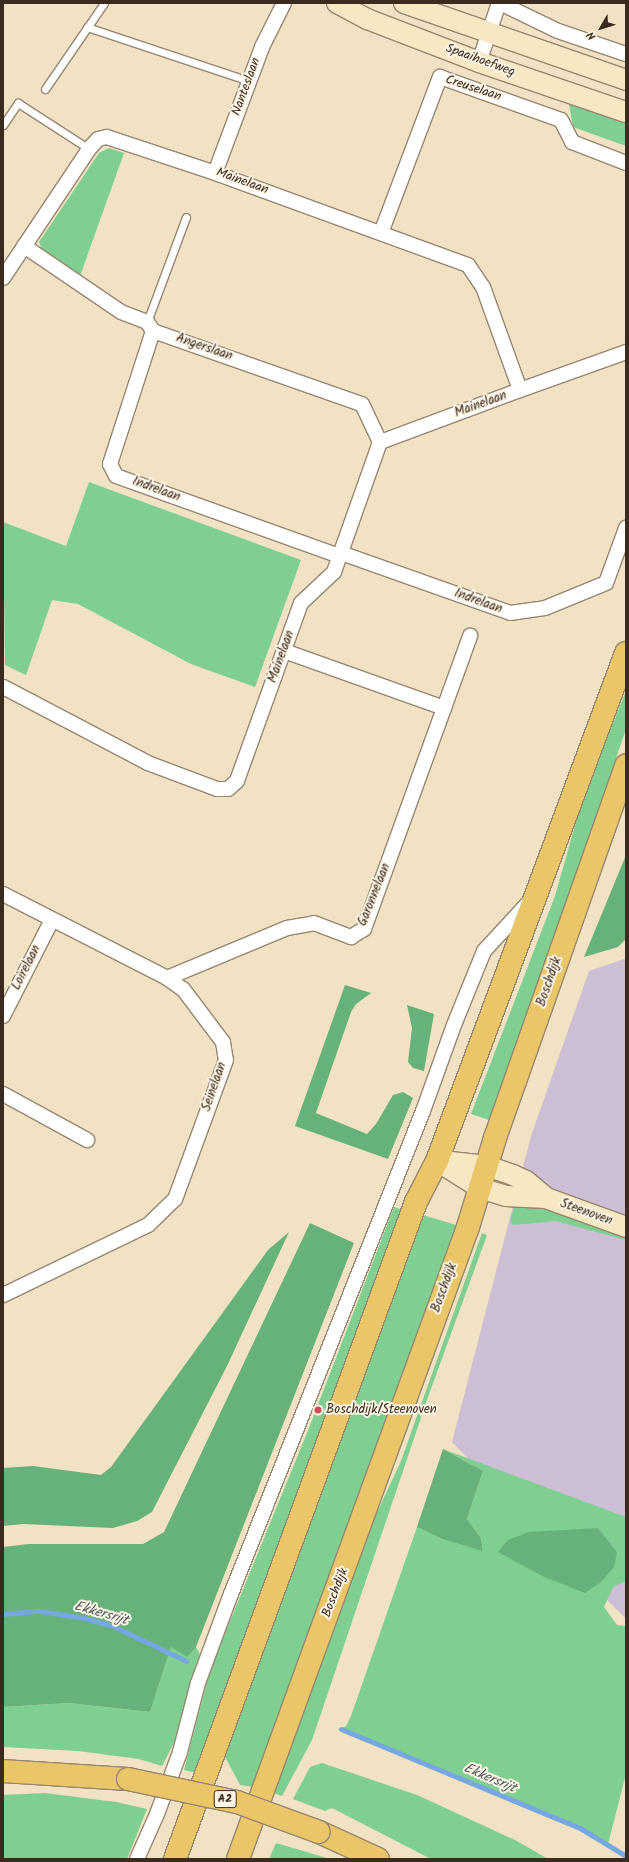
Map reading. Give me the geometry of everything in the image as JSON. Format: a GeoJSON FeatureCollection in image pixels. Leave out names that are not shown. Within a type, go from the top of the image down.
{"type":"FeatureCollection","features":[{"type":"Feature","properties":{"kind":"main road"},"geometry":{"type":"LineString","coordinates":[[175,1859],[416,1202],[437,1161],[538,893],[626,653]]}},
{"type":"Feature","properties":{"kind":"main road","name":"Boschdijk"},"geometry":{"type":"LineString","coordinates":[[238,1859],[354,1545],[480,1188],[626,764]]}},
{"type":"Feature","properties":{"kind":"main road","name":"A2"},"geometry":{"type":"LineString","coordinates":[[3,1771],[128,1779],[236,1802],[319,1832],[378,1859]]}},
{"type":"Feature","properties":{"kind":"street","name":"Spaaihoefweg"},"geometry":{"type":"LineString","coordinates":[[337,3],[368,19],[479,62],[626,112]]}},
{"type":"Feature","properties":{"kind":"street"},"geometry":{"type":"LineString","coordinates":[[479,62],[499,3],[558,31],[626,54]]}},
{"type":"Feature","properties":{"kind":"street"},"geometry":{"type":"LineString","coordinates":[[406,4],[626,80]]}},
{"type":"Feature","properties":{"kind":"street","name":"Nanteslaan"},"geometry":{"type":"LineString","coordinates":[[215,173],[279,5]]}},
{"type":"Feature","properties":{"kind":"street","name":"Creuselaan"},"geometry":{"type":"LineString","coordinates":[[381,234],[440,77],[561,120],[572,142],[626,163]]}},
{"type":"Feature","properties":{"kind":"street","name":"Mainelaan"},"geometry":{"type":"LineString","coordinates":[[3,278],[89,149],[98,139],[107,136],[215,173],[468,265],[483,287],[520,390],[380,442],[334,572],[301,603],[237,781],[228,789],[217,789],[148,763],[3,687]]}},
{"type":"Feature","properties":{"kind":"street","name":"Angerslaan"},"geometry":{"type":"LineString","coordinates":[[24,246],[121,312],[150,326],[362,404],[380,442]]}},
{"type":"Feature","properties":{"kind":"street","name":"Indrelaan"},"geometry":{"type":"LineString","coordinates":[[150,326],[110,464],[116,476],[510,613],[545,608],[606,583],[626,528]]}},
{"type":"Feature","properties":{"kind":"street"},"geometry":{"type":"LineString","coordinates":[[520,390],[626,352]]}},
{"type":"Feature","properties":{"kind":"street","name":"Garonnelaan"},"geometry":{"type":"LineString","coordinates":[[167,978],[287,928],[314,923],[351,937],[364,930],[470,636]]}},
{"type":"Feature","properties":{"kind":"street"},"geometry":{"type":"LineString","coordinates":[[284,652],[444,708]]}},
{"type":"Feature","properties":{"kind":"street"},"geometry":{"type":"LineString","coordinates":[[137,1859],[157,1814],[180,1752],[198,1683],[231,1594],[484,951],[538,893]]}},
{"type":"Feature","properties":{"kind":"street","name":"Seinelaan"},"geometry":{"type":"LineString","coordinates":[[3,894],[167,978],[183,989],[223,1042],[226,1060],[175,1199],[148,1225],[3,1295]]}},
{"type":"Feature","properties":{"kind":"street","name":"Loirelaan"},"geometry":{"type":"LineString","coordinates":[[3,1016],[52,920]]}},
{"type":"Feature","properties":{"kind":"street"},"geometry":{"type":"LineString","coordinates":[[3,1094],[87,1140]]}},
{"type":"Feature","properties":{"kind":"street","name":"Steenoven"},"geometry":{"type":"LineString","coordinates":[[437,1161],[487,1166],[526,1181],[546,1198]]}},
{"type":"Feature","properties":{"kind":"street","name":"Steenoven"},"geometry":{"type":"LineString","coordinates":[[437,1161],[480,1188],[506,1196],[546,1198],[626,1227]]}},
{"type":"Feature","properties":{"kind":"lane"},"geometry":{"type":"LineString","coordinates":[[45,88],[104,3]]}},
{"type":"Feature","properties":{"kind":"lane"},"geometry":{"type":"LineString","coordinates":[[87,27],[249,81]]}},
{"type":"Feature","properties":{"kind":"lane"},"geometry":{"type":"LineString","coordinates":[[3,125],[18,103],[89,149]]}},
{"type":"Feature","properties":{"kind":"lane"},"geometry":{"type":"LineString","coordinates":[[150,326],[186,217]]}},
{"type":"Feature","properties":{"kind":"shaded area"},"geometry":{"type":"Polygon","coordinates":[[[624,959],[626,960],[626,1619],[452,1442],[531,1136],[589,971],[624,959]]]}},
{"type":"Feature","properties":{"kind":"green space"},"geometry":{"type":"Polygon","coordinates":[[[568,98],[626,119],[626,146],[573,127],[568,98]]]}},
{"type":"Feature","properties":{"kind":"green space"},"geometry":{"type":"Polygon","coordinates":[[[109,148],[124,153],[80,276],[43,252],[39,242],[99,153],[109,148]]]}},
{"type":"Feature","properties":{"kind":"green space"},"geometry":{"type":"Polygon","coordinates":[[[89,482],[301,560],[255,687],[191,664],[78,604],[52,600],[26,675],[5,665],[3,522],[66,546],[89,482]]]}},
{"type":"Feature","properties":{"kind":"green space"},"geometry":{"type":"Polygon","coordinates":[[[626,691],[626,729],[492,1121],[471,1114],[555,896],[583,797],[626,691]]]}},
{"type":"Feature","properties":{"kind":"green space"},"geometry":{"type":"Polygon","coordinates":[[[626,855],[626,939],[618,947],[584,957],[626,855]]]}},
{"type":"Feature","properties":{"kind":"green space"},"geometry":{"type":"Polygon","coordinates":[[[345,985],[371,993],[356,1004],[351,1012],[316,1113],[367,1134],[376,1124],[393,1095],[403,1092],[413,1098],[388,1159],[295,1126],[345,985]]]}},
{"type":"Feature","properties":{"kind":"green space"},"geometry":{"type":"Polygon","coordinates":[[[407,1005],[434,1014],[424,1071],[413,1068],[408,1062],[412,1028],[407,1005]]]}},
{"type":"Feature","properties":{"kind":"green space"},"geometry":{"type":"Polygon","coordinates":[[[515,1204],[535,1205],[626,1236],[626,1240],[556,1221],[513,1225],[510,1221],[515,1204]]]}},
{"type":"Feature","properties":{"kind":"green space"},"geometry":{"type":"Polygon","coordinates":[[[394,1207],[403,1210],[197,1773],[184,1770],[210,1670],[309,1428],[394,1207]]]}},
{"type":"Feature","properties":{"kind":"green space"},"geometry":{"type":"Polygon","coordinates":[[[423,1215],[456,1225],[345,1542],[253,1787],[240,1785],[223,1753],[423,1215]]]}},
{"type":"Feature","properties":{"kind":"green space"},"geometry":{"type":"Polygon","coordinates":[[[310,1223],[354,1243],[196,1647],[187,1657],[171,1647],[150,1712],[69,1703],[3,1707],[3,1547],[29,1544],[143,1544],[164,1532],[310,1223]]]}},
{"type":"Feature","properties":{"kind":"green space"},"geometry":{"type":"Polygon","coordinates":[[[289,1232],[227,1366],[152,1512],[137,1521],[113,1528],[23,1524],[3,1526],[3,1468],[33,1466],[101,1475],[111,1467],[268,1250],[289,1232]]]}},
{"type":"Feature","properties":{"kind":"green space"},"geometry":{"type":"Polygon","coordinates":[[[482,1233],[487,1235],[428,1397],[312,1740],[282,1796],[270,1792],[360,1549],[401,1461],[482,1233]]]}},
{"type":"Feature","properties":{"kind":"green space"},"geometry":{"type":"Polygon","coordinates":[[[443,1449],[626,1517],[626,1581],[613,1587],[604,1607],[617,1625],[626,1626],[626,1774],[608,1844],[550,1816],[342,1728],[346,1726],[351,1716],[417,1527],[442,1539],[483,1550],[481,1538],[467,1519],[483,1471],[443,1449]],[[598,1528],[564,1531],[499,1551],[542,1576],[601,1582],[613,1567],[617,1552],[598,1528]]]}},
{"type":"Feature","properties":{"kind":"green space"},"geometry":{"type":"Polygon","coordinates":[[[443,1449],[483,1471],[467,1519],[481,1538],[483,1551],[442,1539],[417,1527],[443,1449]]]}},
{"type":"Feature","properties":{"kind":"green space"},"geometry":{"type":"Polygon","coordinates":[[[598,1528],[617,1552],[614,1567],[601,1582],[585,1593],[542,1576],[498,1552],[508,1540],[529,1532],[598,1528]]]}},
{"type":"Feature","properties":{"kind":"green space"},"geometry":{"type":"Polygon","coordinates":[[[171,1647],[187,1656],[196,1647],[200,1654],[176,1739],[162,1766],[139,1759],[78,1751],[3,1747],[3,1707],[69,1703],[150,1712],[171,1647]]]}},
{"type":"Feature","properties":{"kind":"green space"},"geometry":{"type":"Polygon","coordinates":[[[322,1763],[417,1795],[517,1841],[548,1859],[431,1859],[332,1808],[325,1811],[293,1799],[310,1767],[322,1763]]]}},
{"type":"Feature","properties":{"kind":"green space"},"geometry":{"type":"Polygon","coordinates":[[[45,1793],[116,1802],[147,1809],[127,1859],[3,1859],[3,1795],[45,1793]]]}},
{"type":"Feature","properties":{"kind":"green space"},"geometry":{"type":"Polygon","coordinates":[[[276,1843],[327,1858],[328,1859],[269,1859],[276,1843]]]}},
{"type":"Feature","properties":{"kind":"waterway","name":"Ekkersrijt"},"geometry":{"type":"LineString","coordinates":[[3,1614],[39,1611],[84,1618],[113,1626],[186,1661]]}},
{"type":"Feature","properties":{"kind":"waterway","name":"Ekkersrijt"},"geometry":{"type":"LineString","coordinates":[[341,1729],[580,1828],[626,1856]]}},
{"type":"Feature","properties":{"kind":"place","name":"Boschdijk/Steenoven"},"geometry":{"type":"Point","coordinates":[318,1410]}}]}
